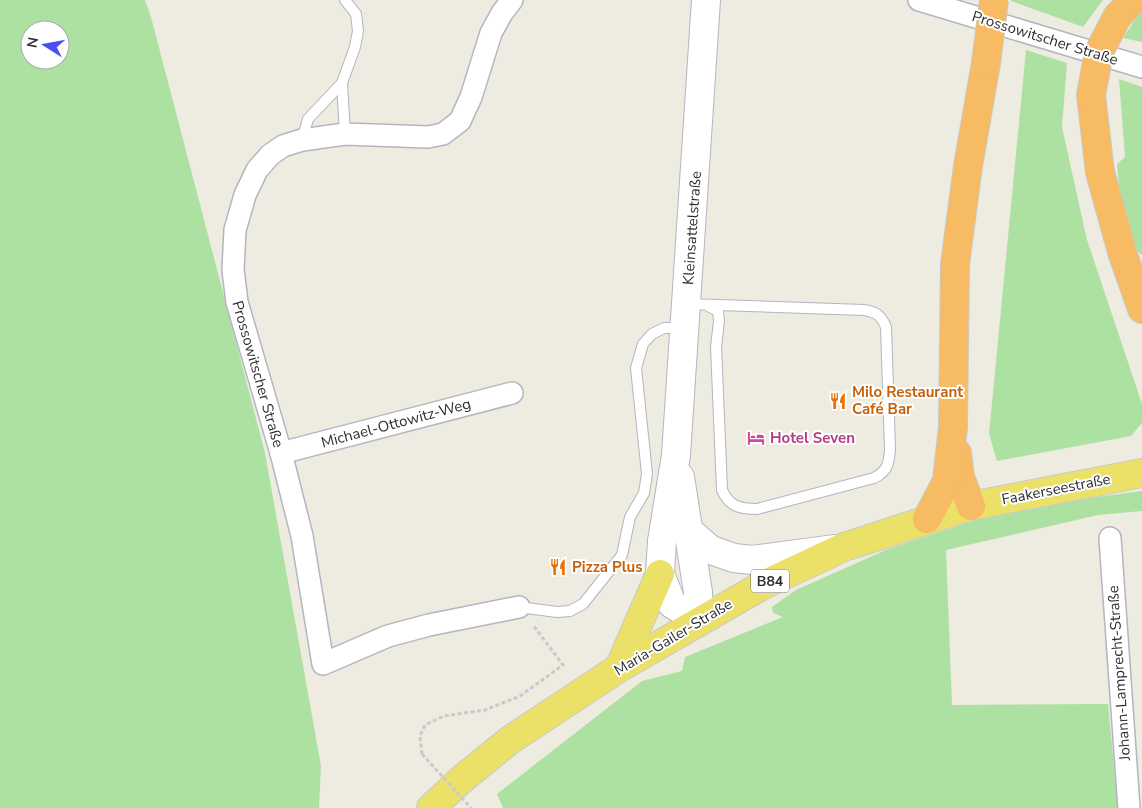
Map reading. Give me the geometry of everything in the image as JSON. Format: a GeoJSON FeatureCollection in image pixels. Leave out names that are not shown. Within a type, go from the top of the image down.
{"type":"FeatureCollection","features":[{"type":"Feature","properties":{"kind":"highway"},"geometry":{"type":"LineString","coordinates":[[927,519],[947,481],[953,427],[955,264],[994,0]]}},
{"type":"Feature","properties":{"kind":"highway"},"geometry":{"type":"LineString","coordinates":[[1125,8],[1099,52],[1091,95],[1100,172],[1122,252],[1142,309]]}},
{"type":"Feature","properties":{"kind":"highway"},"geometry":{"type":"LineString","coordinates":[[953,427],[960,477],[971,506]]}},
{"type":"Feature","properties":{"kind":"main road","name":"Kleinsattelstraße"},"geometry":{"type":"LineString","coordinates":[[699,621],[672,604],[660,574],[662,541],[676,455],[693,313],[706,0]]}},
{"type":"Feature","properties":{"kind":"main road","name":"Kleinsattelstraße"},"geometry":{"type":"LineString","coordinates":[[676,455],[698,592],[699,621]]}},
{"type":"Feature","properties":{"kind":"main road","name":"Faakerseestraße"},"geometry":{"type":"LineString","coordinates":[[971,506],[1142,474]]}},
{"type":"Feature","properties":{"kind":"main road","name":"Maria-Gailer-Straße"},"geometry":{"type":"LineString","coordinates":[[432,808],[462,779],[510,740],[619,668],[763,585],[844,547],[971,506]]}},
{"type":"Feature","properties":{"kind":"main road"},"geometry":{"type":"LineString","coordinates":[[689,531],[712,550],[734,558],[752,560],[844,547]]}},
{"type":"Feature","properties":{"kind":"main road"},"geometry":{"type":"LineString","coordinates":[[619,668],[660,574]]}},
{"type":"Feature","properties":{"kind":"street","name":"Prossowitscher Straße"},"geometry":{"type":"LineString","coordinates":[[512,0],[491,33],[471,98],[460,121],[442,134],[428,136],[345,134],[302,140],[283,146],[270,155],[257,170],[244,196],[235,230],[233,270],[237,302],[281,453],[302,536],[323,664],[388,636],[429,625],[519,607]]}},
{"type":"Feature","properties":{"kind":"street","name":"Prossowitscher Straße"},"geometry":{"type":"LineString","coordinates":[[919,0],[1142,68]]}},
{"type":"Feature","properties":{"kind":"street","name":"Michael-Ottowitz-Weg"},"geometry":{"type":"LineString","coordinates":[[281,453],[512,393]]}},
{"type":"Feature","properties":{"kind":"street","name":"Johann-Lamprecht-Straße"},"geometry":{"type":"LineString","coordinates":[[1110,538],[1129,808]]}},
{"type":"Feature","properties":{"kind":"lane"},"geometry":{"type":"LineString","coordinates":[[345,0],[356,14],[358,31],[355,47],[342,83],[345,134]]}},
{"type":"Feature","properties":{"kind":"lane"},"geometry":{"type":"LineString","coordinates":[[302,140],[308,119],[342,83]]}},
{"type":"Feature","properties":{"kind":"lane"},"geometry":{"type":"LineString","coordinates":[[519,607],[557,612],[570,611],[582,604],[622,555],[630,517],[644,493],[647,474],[636,368],[643,344],[652,334],[693,313],[718,310],[720,321],[716,347],[722,490],[726,499],[734,506],[744,509],[757,509],[874,478],[883,473],[889,462],[890,449],[886,327],[882,318],[875,312],[864,310],[693,313]]}},
{"type":"Feature","properties":{"kind":"path"},"geometry":{"type":"LineString","coordinates":[[471,808],[422,754],[420,736],[425,725],[444,716],[485,710],[520,696],[563,665],[519,607]]}},
{"type":"Feature","properties":{"kind":"green space"},"geometry":{"type":"Polygon","coordinates":[[[0,0],[145,0],[265,453],[321,766],[319,808],[0,808],[0,0]]]}},
{"type":"Feature","properties":{"kind":"green space"},"geometry":{"type":"Polygon","coordinates":[[[1011,0],[1103,0],[1083,27],[1011,0]]]}},
{"type":"Feature","properties":{"kind":"green space"},"geometry":{"type":"Polygon","coordinates":[[[1142,9],[1142,42],[1123,38],[1142,9]]]}},
{"type":"Feature","properties":{"kind":"green space"},"geometry":{"type":"Polygon","coordinates":[[[1026,50],[1067,63],[1062,127],[1087,240],[1142,404],[1142,423],[1131,436],[997,461],[989,434],[1026,50]]]}},
{"type":"Feature","properties":{"kind":"green space"},"geometry":{"type":"Polygon","coordinates":[[[1119,79],[1142,87],[1142,255],[1137,251],[1120,197],[1117,164],[1125,157],[1119,79]]]}},
{"type":"Feature","properties":{"kind":"green space"},"geometry":{"type":"Polygon","coordinates":[[[1142,491],[1142,511],[1098,515],[946,550],[952,705],[1108,704],[1118,808],[503,808],[497,794],[642,681],[682,671],[685,657],[783,617],[773,613],[772,607],[796,590],[888,549],[979,519],[1051,503],[1142,491]]]}},
{"type":"Feature","properties":{"kind":"place","name":"Milo Restaurant Café Bar"},"geometry":{"type":"Point","coordinates":[838,401]}},
{"type":"Feature","properties":{"kind":"place","name":"Hotel Seven"},"geometry":{"type":"Point","coordinates":[756,438]}},
{"type":"Feature","properties":{"kind":"place","name":"Pizza Plus"},"geometry":{"type":"Point","coordinates":[558,567]}}]}
